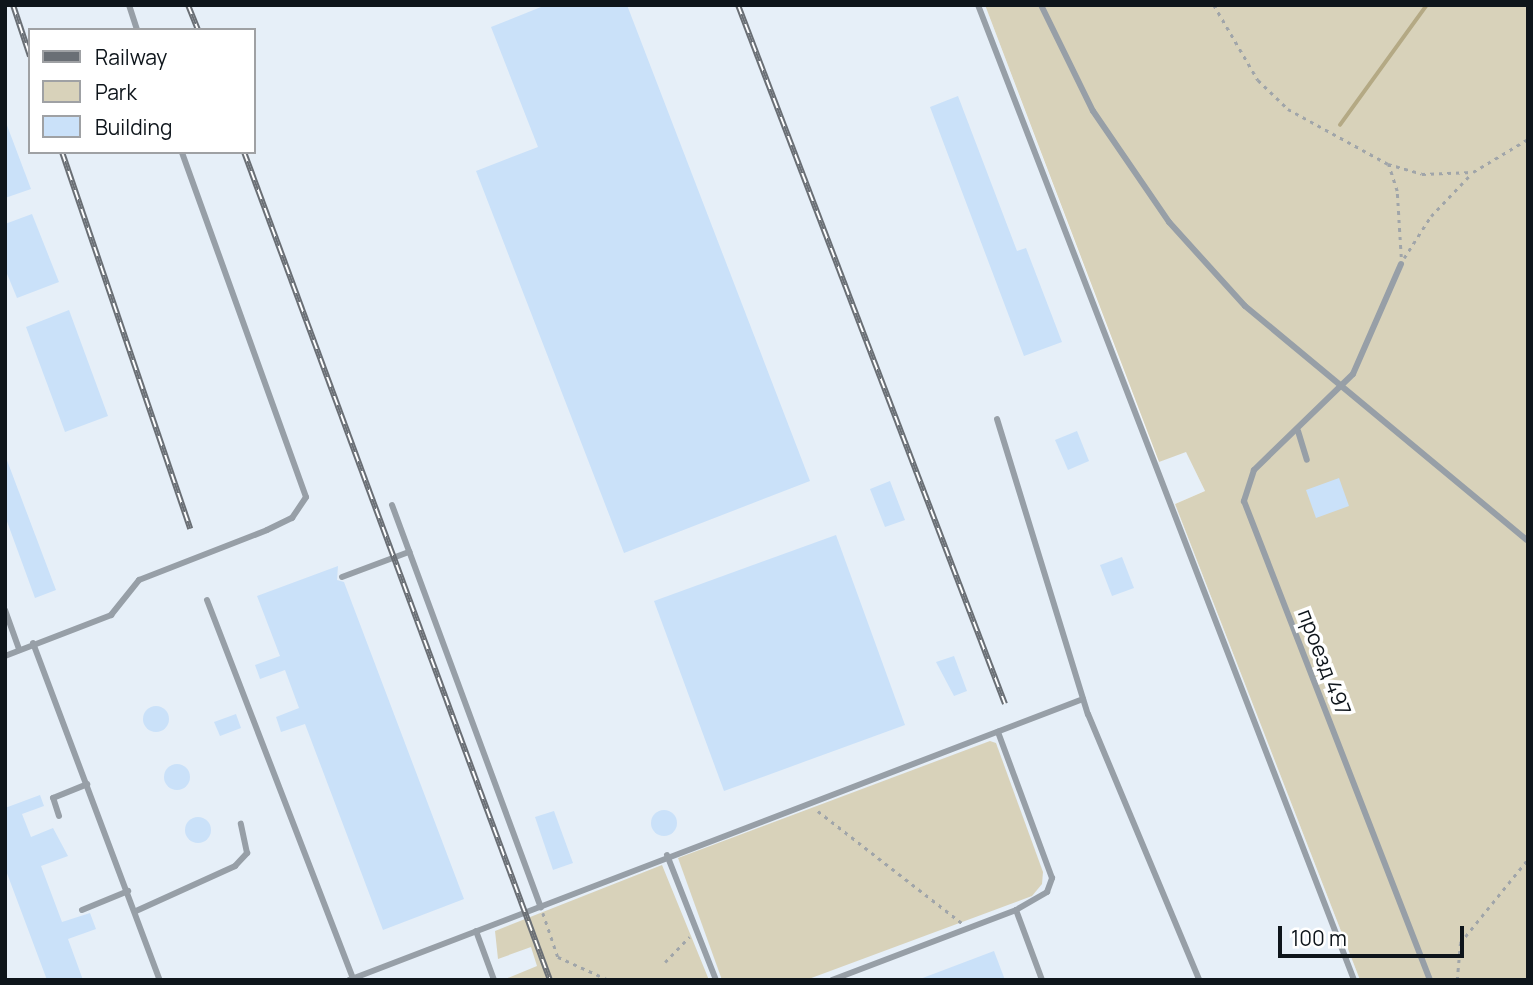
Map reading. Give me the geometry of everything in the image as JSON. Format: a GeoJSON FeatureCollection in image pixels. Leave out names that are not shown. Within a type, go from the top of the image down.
{"type":"FeatureCollection","features":[{"type":"Feature","properties":{"kind":"lane"},"geometry":{"type":"LineString","coordinates":[[129,5],[136,28]]}},
{"type":"Feature","properties":{"kind":"lane"},"geometry":{"type":"LineString","coordinates":[[978,5],[1354,980]]}},
{"type":"Feature","properties":{"kind":"lane"},"geometry":{"type":"LineString","coordinates":[[1041,5],[1093,111],[1169,222],[1245,306],[1528,541]]}},
{"type":"Feature","properties":{"kind":"lane"},"geometry":{"type":"LineString","coordinates":[[5,656],[111,615],[139,580],[284,522],[306,497],[183,154]]}},
{"type":"Feature","properties":{"kind":"lane"},"geometry":{"type":"LineString","coordinates":[[1343,388],[1401,264]]}},
{"type":"Feature","properties":{"kind":"lane","name":"проезд 497"},"geometry":{"type":"LineString","coordinates":[[1343,388],[1254,470],[1244,501],[1430,980]]}},
{"type":"Feature","properties":{"kind":"lane"},"geometry":{"type":"LineString","coordinates":[[997,419],[1083,699],[1199,980]]}},
{"type":"Feature","properties":{"kind":"lane"},"geometry":{"type":"LineString","coordinates":[[1298,431],[1307,460]]}},
{"type":"Feature","properties":{"kind":"lane"},"geometry":{"type":"LineString","coordinates":[[392,505],[541,906]]}},
{"type":"Feature","properties":{"kind":"lane"},"geometry":{"type":"LineString","coordinates":[[342,577],[409,552]]}},
{"type":"Feature","properties":{"kind":"lane"},"geometry":{"type":"LineString","coordinates":[[207,600],[351,979],[667,855],[1083,699]]}},
{"type":"Feature","properties":{"kind":"lane"},"geometry":{"type":"LineString","coordinates":[[5,610],[19,649]]}},
{"type":"Feature","properties":{"kind":"lane"},"geometry":{"type":"LineString","coordinates":[[33,643],[160,980]]}},
{"type":"Feature","properties":{"kind":"lane"},"geometry":{"type":"LineString","coordinates":[[832,980],[1016,910],[1047,892],[1052,878],[998,732]]}},
{"type":"Feature","properties":{"kind":"lane"},"geometry":{"type":"LineString","coordinates":[[59,816],[53,798],[87,784]]}},
{"type":"Feature","properties":{"kind":"lane"},"geometry":{"type":"LineString","coordinates":[[136,911],[235,866],[247,853],[241,824]]}},
{"type":"Feature","properties":{"kind":"lane"},"geometry":{"type":"LineString","coordinates":[[667,855],[716,980]]}},
{"type":"Feature","properties":{"kind":"lane"},"geometry":{"type":"LineString","coordinates":[[82,910],[128,891]]}},
{"type":"Feature","properties":{"kind":"lane"},"geometry":{"type":"LineString","coordinates":[[1016,910],[1042,980]]}},
{"type":"Feature","properties":{"kind":"lane"},"geometry":{"type":"LineString","coordinates":[[476,931],[494,980]]}},
{"type":"Feature","properties":{"kind":"path"},"geometry":{"type":"LineString","coordinates":[[1214,5],[1258,80],[1289,109],[1388,164],[1422,174],[1473,172]]}},
{"type":"Feature","properties":{"kind":"path"},"geometry":{"type":"LineString","coordinates":[[1401,264],[1431,216],[1473,172],[1528,139]]}},
{"type":"Feature","properties":{"kind":"path"},"geometry":{"type":"LineString","coordinates":[[1388,164],[1397,191],[1401,264]]}},
{"type":"Feature","properties":{"kind":"path"},"geometry":{"type":"LineString","coordinates":[[807,803],[968,928]]}},
{"type":"Feature","properties":{"kind":"path"},"geometry":{"type":"LineString","coordinates":[[1457,980],[1460,943],[1528,859]]}},
{"type":"Feature","properties":{"kind":"path"},"geometry":{"type":"LineString","coordinates":[[541,906],[558,957],[609,980]]}},
{"type":"Feature","properties":{"kind":"path"},"geometry":{"type":"LineString","coordinates":[[665,962],[696,930]]}},
{"type":"Feature","properties":{"kind":"shaded area"},"geometry":{"type":"Polygon","coordinates":[[[5,5],[985,5],[1158,462],[1186,451],[1205,491],[1175,504],[1360,980],[5,980],[5,5]]]}},
{"type":"Feature","properties":{"kind":"green space"},"geometry":{"type":"Polygon","coordinates":[[[985,5],[1528,5],[1528,980],[1360,980],[1175,504],[1205,491],[1186,452],[1159,462],[985,5]]]}},
{"type":"Feature","properties":{"kind":"green space"},"geometry":{"type":"Polygon","coordinates":[[[990,741],[996,743],[1043,872],[1042,884],[1032,896],[806,980],[722,980],[678,858],[990,741]]]}},
{"type":"Feature","properties":{"kind":"green space"},"geometry":{"type":"Polygon","coordinates":[[[662,865],[709,980],[503,980],[537,966],[531,947],[498,959],[495,931],[662,865]]]}},
{"type":"Feature","properties":{"kind":"building"},"geometry":{"type":"Polygon","coordinates":[[[546,5],[627,5],[810,481],[624,553],[476,171],[538,147],[491,27],[546,5]]]}},
{"type":"Feature","properties":{"kind":"building"},"geometry":{"type":"Polygon","coordinates":[[[958,96],[1017,251],[1026,248],[1062,342],[1024,356],[930,107],[958,96]]]}},
{"type":"Feature","properties":{"kind":"building"},"geometry":{"type":"Polygon","coordinates":[[[5,120],[31,189],[5,198],[5,120]]]}},
{"type":"Feature","properties":{"kind":"building"},"geometry":{"type":"Polygon","coordinates":[[[32,214],[59,282],[17,298],[5,269],[5,224],[32,214]]]}},
{"type":"Feature","properties":{"kind":"building"},"geometry":{"type":"Polygon","coordinates":[[[69,310],[108,416],[65,432],[26,327],[69,310]]]}},
{"type":"Feature","properties":{"kind":"building"},"geometry":{"type":"Polygon","coordinates":[[[1077,431],[1089,461],[1068,470],[1055,440],[1077,431]]]}},
{"type":"Feature","properties":{"kind":"building"},"geometry":{"type":"Polygon","coordinates":[[[5,455],[56,590],[35,598],[5,516],[5,455]]]}},
{"type":"Feature","properties":{"kind":"building"},"geometry":{"type":"Polygon","coordinates":[[[1339,478],[1349,506],[1316,518],[1306,490],[1339,478]]]}},
{"type":"Feature","properties":{"kind":"building"},"geometry":{"type":"Polygon","coordinates":[[[890,481],[905,520],[885,527],[870,489],[890,481]]]}},
{"type":"Feature","properties":{"kind":"building"},"geometry":{"type":"Polygon","coordinates":[[[836,535],[905,725],[724,791],[654,601],[836,535]]]}},
{"type":"Feature","properties":{"kind":"building"},"geometry":{"type":"Polygon","coordinates":[[[1122,557],[1134,588],[1112,596],[1100,565],[1122,557]]]}},
{"type":"Feature","properties":{"kind":"building"},"geometry":{"type":"Polygon","coordinates":[[[338,566],[337,580],[344,582],[464,899],[383,930],[305,724],[281,732],[276,717],[299,708],[285,670],[260,679],[255,665],[280,656],[257,596],[338,566]]]}},
{"type":"Feature","properties":{"kind":"building"},"geometry":{"type":"Polygon","coordinates":[[[954,656],[967,691],[954,696],[936,662],[954,656]]]}},
{"type":"Feature","properties":{"kind":"building"},"geometry":{"type":"Polygon","coordinates":[[[156,706],[165,710],[169,719],[165,728],[156,732],[147,728],[143,719],[147,710],[156,706]]]}},
{"type":"Feature","properties":{"kind":"building"},"geometry":{"type":"Polygon","coordinates":[[[236,714],[241,728],[220,736],[214,722],[236,714]]]}},
{"type":"Feature","properties":{"kind":"building"},"geometry":{"type":"Polygon","coordinates":[[[177,764],[186,768],[190,777],[186,786],[177,790],[168,786],[164,777],[168,768],[177,764]]]}},
{"type":"Feature","properties":{"kind":"building"},"geometry":{"type":"Polygon","coordinates":[[[40,795],[44,806],[22,814],[31,837],[53,828],[68,856],[41,866],[62,922],[90,913],[96,929],[68,939],[83,980],[47,980],[5,868],[5,808],[40,795]]]}},
{"type":"Feature","properties":{"kind":"building"},"geometry":{"type":"Polygon","coordinates":[[[664,810],[673,814],[677,823],[673,832],[664,836],[655,832],[651,823],[655,814],[664,810]]]}},
{"type":"Feature","properties":{"kind":"building"},"geometry":{"type":"Polygon","coordinates":[[[554,811],[573,863],[553,870],[535,817],[554,811]]]}},
{"type":"Feature","properties":{"kind":"building"},"geometry":{"type":"Polygon","coordinates":[[[198,817],[207,821],[211,830],[207,839],[198,843],[189,839],[185,830],[189,821],[198,817]]]}},
{"type":"Feature","properties":{"kind":"building"},"geometry":{"type":"Polygon","coordinates":[[[994,951],[1005,980],[920,980],[920,979],[994,951]]]}},
{"type":"Feature","properties":{"kind":"waterway"},"geometry":{"type":"LineString","coordinates":[[1340,125],[1427,5]]}},
{"type":"Feature","properties":{"kind":"railway"},"geometry":{"type":"LineString","coordinates":[[13,5],[28,50]]}},
{"type":"Feature","properties":{"kind":"railway"},"geometry":{"type":"LineString","coordinates":[[188,5],[197,28]]}},
{"type":"Feature","properties":{"kind":"railway"},"geometry":{"type":"LineString","coordinates":[[738,5],[1005,704]]}},
{"type":"Feature","properties":{"kind":"railway"},"geometry":{"type":"LineString","coordinates":[[63,154],[190,529]]}},
{"type":"Feature","properties":{"kind":"railway"},"geometry":{"type":"LineString","coordinates":[[245,154],[550,980]]}}]}
